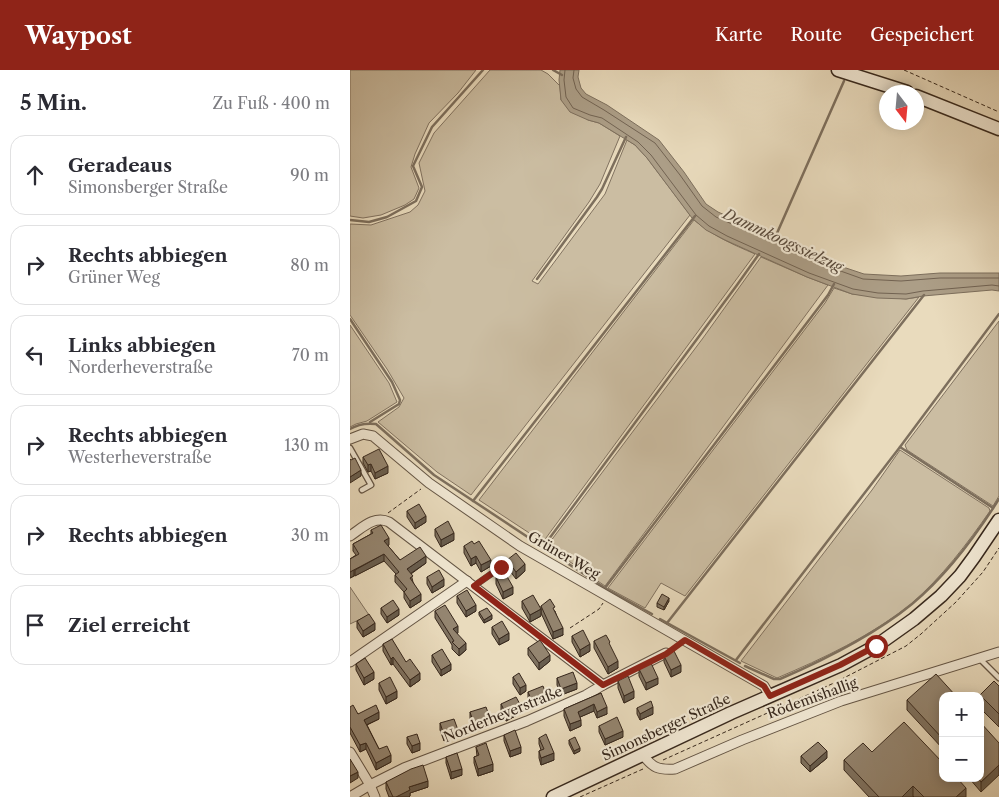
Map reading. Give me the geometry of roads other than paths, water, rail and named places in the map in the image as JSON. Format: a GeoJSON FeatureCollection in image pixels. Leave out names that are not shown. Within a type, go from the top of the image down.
{"type":"FeatureCollection","features":[{"type":"Feature","properties":{"kind":"main road"},"geometry":{"type":"LineString","coordinates":[[838,70],[885,85]]}},
{"type":"Feature","properties":{"kind":"main road"},"geometry":{"type":"LineString","coordinates":[[924,99],[999,129]]}},
{"type":"Feature","properties":{"kind":"main road","name":"Simonsberger Straße"},"geometry":{"type":"LineString","coordinates":[[552,797],[647,760],[770,696],[840,665],[876,646],[914,619],[941,596],[974,558],[999,520]]}},
{"type":"Feature","properties":{"kind":"street","name":"Grüner Weg"},"geometry":{"type":"LineString","coordinates":[[350,439],[363,434],[373,436],[429,483],[520,546],[764,686],[770,696]]}},
{"type":"Feature","properties":{"kind":"street"},"geometry":{"type":"LineString","coordinates":[[350,536],[374,520],[384,520],[471,583],[603,685]]}},
{"type":"Feature","properties":{"kind":"street"},"geometry":{"type":"LineString","coordinates":[[350,662],[471,583]]}},
{"type":"Feature","properties":{"kind":"street","name":"Rödemishallig"},"geometry":{"type":"LineString","coordinates":[[647,760],[664,770],[675,769],[841,701],[999,652]]}},
{"type":"Feature","properties":{"kind":"street","name":"Norderheverstraße"},"geometry":{"type":"LineString","coordinates":[[350,797],[404,768],[527,721],[666,654]]}},
{"type":"Feature","properties":{"kind":"street"},"geometry":{"type":"LineString","coordinates":[[350,752],[375,797]]}},
{"type":"Feature","properties":{"kind":"lane"},"geometry":{"type":"LineString","coordinates":[[350,448],[371,485],[362,490]]}},
{"type":"Feature","properties":{"kind":"lane"},"geometry":{"type":"LineString","coordinates":[[471,583],[501,567]]}},
{"type":"Feature","properties":{"kind":"lane"},"geometry":{"type":"LineString","coordinates":[[979,658],[999,678]]}},
{"type":"Feature","properties":{"kind":"water"},"geometry":{"type":"Polygon","coordinates":[[[560,70],[579,70],[578,77],[581,88],[586,94],[607,105],[659,140],[706,204],[718,212],[837,265],[864,274],[901,276],[940,273],[999,273],[999,291],[992,290],[906,299],[877,298],[852,294],[807,277],[725,240],[706,230],[692,218],[635,145],[599,123],[570,112],[561,100],[560,70]]]}},
{"type":"Feature","properties":{"kind":"waterway"},"geometry":{"type":"LineString","coordinates":[[350,220],[369,222],[387,217],[416,201],[422,187],[413,166],[432,127],[483,70]]}},
{"type":"Feature","properties":{"kind":"waterway"},"geometry":{"type":"LineString","coordinates":[[553,70],[562,75]]}},
{"type":"Feature","properties":{"kind":"waterway","name":"Dammkoogssielzug"},"geometry":{"type":"LineString","coordinates":[[774,240],[844,81]]}},
{"type":"Feature","properties":{"kind":"waterway"},"geometry":{"type":"LineString","coordinates":[[537,279],[597,197],[626,137]]}},
{"type":"Feature","properties":{"kind":"waterway"},"geometry":{"type":"LineString","coordinates":[[473,501],[695,216]]}},
{"type":"Feature","properties":{"kind":"waterway"},"geometry":{"type":"LineString","coordinates":[[543,547],[759,254]]}},
{"type":"Feature","properties":{"kind":"waterway"},"geometry":{"type":"LineString","coordinates":[[605,588],[822,303],[834,284]]}},
{"type":"Feature","properties":{"kind":"waterway"},"geometry":{"type":"LineString","coordinates":[[667,623],[924,295]]}},
{"type":"Feature","properties":{"kind":"waterway"},"geometry":{"type":"LineString","coordinates":[[736,660],[900,447],[999,314]]}},
{"type":"Feature","properties":{"kind":"waterway"},"geometry":{"type":"LineString","coordinates":[[350,319],[392,382],[400,400],[399,404],[370,422]]}},
{"type":"Feature","properties":{"kind":"waterway"},"geometry":{"type":"LineString","coordinates":[[350,429],[363,424],[376,424],[434,475],[605,588],[652,614]]}},
{"type":"Feature","properties":{"kind":"waterway"},"geometry":{"type":"LineString","coordinates":[[900,447],[993,508]]}},
{"type":"Feature","properties":{"kind":"waterway"},"geometry":{"type":"LineString","coordinates":[[745,666],[774,679],[780,679],[814,664],[882,626],[925,593],[949,568],[999,499]]}},
{"type":"Feature","properties":{"kind":"waterway"},"geometry":{"type":"LineString","coordinates":[[660,619],[740,663]]}}]}
